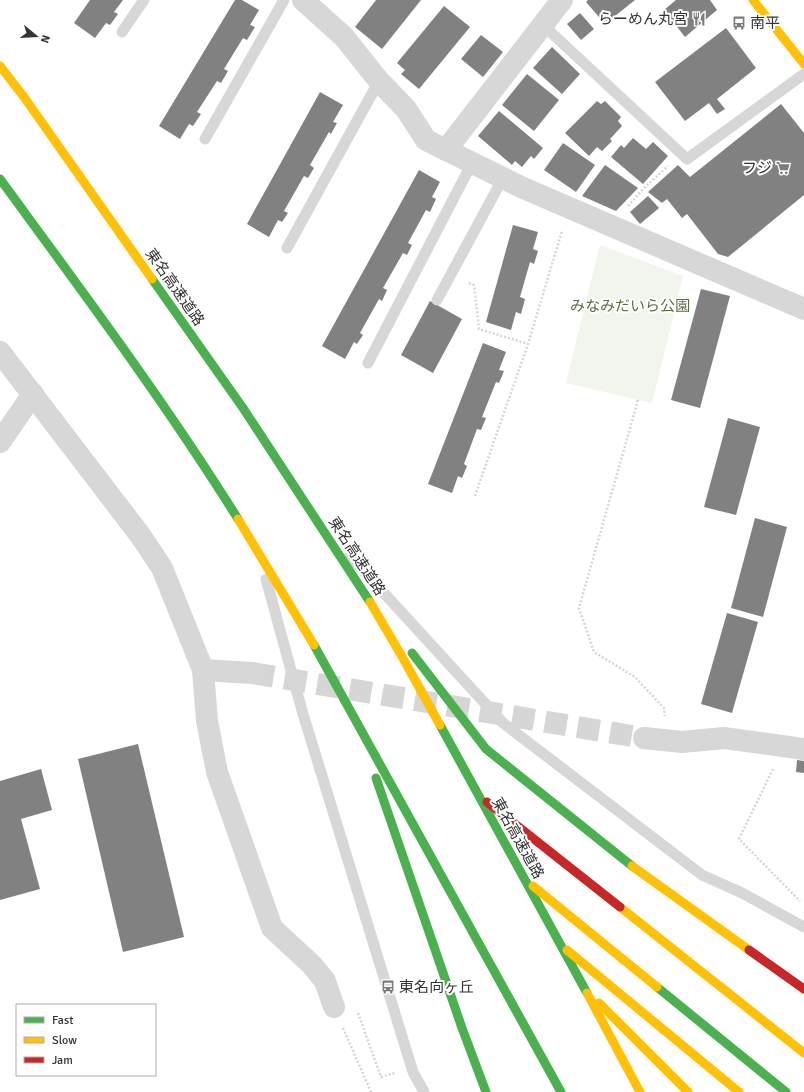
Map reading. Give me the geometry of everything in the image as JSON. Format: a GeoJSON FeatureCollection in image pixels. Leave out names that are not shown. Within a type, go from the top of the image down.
{"type":"FeatureCollection","features":[{"type":"Feature","properties":{"kind":"main road"},"geometry":{"type":"LineString","coordinates":[[753,0],[804,64]]}},
{"type":"Feature","properties":{"kind":"main road","name":"東名高速道路"},"geometry":{"type":"LineString","coordinates":[[0,66],[24,97],[243,408],[364,591],[480,797],[640,1092]]}},
{"type":"Feature","properties":{"kind":"main road"},"geometry":{"type":"LineString","coordinates":[[0,179],[183,434],[260,555],[355,718],[561,1092]]}},
{"type":"Feature","properties":{"kind":"main road"},"geometry":{"type":"LineString","coordinates":[[364,591],[486,749],[627,862],[804,989]]}},
{"type":"Feature","properties":{"kind":"main road"},"geometry":{"type":"LineString","coordinates":[[355,718],[462,1028],[486,1092]]}},
{"type":"Feature","properties":{"kind":"main road"},"geometry":{"type":"LineString","coordinates":[[480,797],[804,1053]]}},
{"type":"Feature","properties":{"kind":"main road"},"geometry":{"type":"LineString","coordinates":[[526,881],[786,1092]]}},
{"type":"Feature","properties":{"kind":"main road"},"geometry":{"type":"LineString","coordinates":[[559,942],[739,1092]]}},
{"type":"Feature","properties":{"kind":"main road"},"geometry":{"type":"LineString","coordinates":[[583,987],[688,1092]]}},
{"type":"Feature","properties":{"kind":"main road"},"geometry":{"type":"LineString","coordinates":[[512,1002],[535,1064]]}},
{"type":"Feature","properties":{"kind":"main road"},"geometry":{"type":"LineString","coordinates":[[462,1028],[496,1092]]}},
{"type":"Feature","properties":{"kind":"main road"},"geometry":{"type":"LineString","coordinates":[[666,1070],[679,1092]]}},
{"type":"Feature","properties":{"kind":"street"},"geometry":{"type":"LineString","coordinates":[[303,0],[344,37],[379,81],[406,109],[426,140],[503,178],[569,208],[804,309]]}},
{"type":"Feature","properties":{"kind":"street"},"geometry":{"type":"LineString","coordinates":[[446,150],[562,0]]}},
{"type":"Feature","properties":{"kind":"street"},"geometry":{"type":"LineString","coordinates":[[0,352],[34,394],[140,535],[162,568],[203,670],[207,721],[217,772],[272,928],[312,965],[325,982],[334,1007]]}},
{"type":"Feature","properties":{"kind":"street"},"geometry":{"type":"LineString","coordinates":[[0,442],[34,394]]}},
{"type":"Feature","properties":{"kind":"street"},"geometry":{"type":"LineString","coordinates":[[203,670],[252,673]]}},
{"type":"Feature","properties":{"kind":"street"},"geometry":{"type":"LineString","coordinates":[[644,738],[682,742],[724,738],[804,749]]}},
{"type":"Feature","properties":{"kind":"lane"},"geometry":{"type":"LineString","coordinates":[[122,32],[144,0]]}},
{"type":"Feature","properties":{"kind":"lane"},"geometry":{"type":"LineString","coordinates":[[205,139],[284,0]]}},
{"type":"Feature","properties":{"kind":"lane"},"geometry":{"type":"LineString","coordinates":[[543,25],[687,159],[804,74]]}},
{"type":"Feature","properties":{"kind":"lane"},"geometry":{"type":"LineString","coordinates":[[287,248],[379,81]]}},
{"type":"Feature","properties":{"kind":"lane"},"geometry":{"type":"LineString","coordinates":[[368,363],[472,163]]}},
{"type":"Feature","properties":{"kind":"lane"},"geometry":{"type":"LineString","coordinates":[[437,300],[503,178]]}},
{"type":"Feature","properties":{"kind":"lane"},"geometry":{"type":"LineString","coordinates":[[316,518],[504,723],[702,875],[742,893],[804,927]]}},
{"type":"Feature","properties":{"kind":"lane"},"geometry":{"type":"LineString","coordinates":[[260,555],[303,714],[413,1072],[424,1092]]}},
{"type":"Feature","properties":{"kind":"path"},"geometry":{"type":"LineString","coordinates":[[610,226],[643,189],[682,154]]}},
{"type":"Feature","properties":{"kind":"path"},"geometry":{"type":"LineString","coordinates":[[475,496],[528,344],[569,208]]}},
{"type":"Feature","properties":{"kind":"path"},"geometry":{"type":"LineString","coordinates":[[451,274],[474,285],[479,329],[528,344]]}},
{"type":"Feature","properties":{"kind":"path"},"geometry":{"type":"LineString","coordinates":[[638,400],[579,608],[594,652],[635,677],[664,708],[668,741]]}},
{"type":"Feature","properties":{"kind":"path"},"geometry":{"type":"LineString","coordinates":[[773,769],[739,839],[804,905]]}},
{"type":"Feature","properties":{"kind":"path"},"geometry":{"type":"LineString","coordinates":[[334,1007],[357,1010],[381,1077],[398,1072]]}},
{"type":"Feature","properties":{"kind":"path"},"geometry":{"type":"LineString","coordinates":[[334,1007],[371,1092]]}},
{"type":"Feature","properties":{"kind":"green space","name":"みなみだいら公園"},"geometry":{"type":"Polygon","coordinates":[[[600,245],[683,276],[652,403],[566,383],[600,245]]]}},
{"type":"Feature","properties":{"kind":"building"},"geometry":{"type":"Polygon","coordinates":[[[90,0],[123,0],[114,12],[118,14],[110,25],[106,23],[95,38],[74,23],[90,0]]]}},
{"type":"Feature","properties":{"kind":"building"},"geometry":{"type":"Polygon","coordinates":[[[235,0],[242,0],[259,10],[250,25],[255,27],[247,40],[243,38],[224,69],[228,71],[221,83],[217,81],[197,112],[201,114],[193,126],[189,124],[180,139],[159,126],[235,0]]]}},
{"type":"Feature","properties":{"kind":"building"},"geometry":{"type":"Polygon","coordinates":[[[376,0],[421,0],[382,49],[355,27],[376,0]]]}},
{"type":"Feature","properties":{"kind":"building"},"geometry":{"type":"Polygon","coordinates":[[[588,0],[635,0],[605,24],[586,2],[588,0]]]}},
{"type":"Feature","properties":{"kind":"building"},"geometry":{"type":"Polygon","coordinates":[[[676,0],[710,0],[717,10],[685,37],[664,10],[676,0]]]}},
{"type":"Feature","properties":{"kind":"building"},"geometry":{"type":"Polygon","coordinates":[[[444,6],[470,27],[419,89],[401,74],[405,70],[397,63],[444,6]]]}},
{"type":"Feature","properties":{"kind":"building"},"geometry":{"type":"Polygon","coordinates":[[[580,13],[594,29],[581,40],[567,24],[580,13]]]}},
{"type":"Feature","properties":{"kind":"building"},"geometry":{"type":"Polygon","coordinates":[[[726,28],[756,68],[717,99],[725,109],[717,114],[709,103],[685,121],[655,82],[726,28]]]}},
{"type":"Feature","properties":{"kind":"building"},"geometry":{"type":"Polygon","coordinates":[[[481,35],[503,52],[483,77],[461,59],[481,35]]]}},
{"type":"Feature","properties":{"kind":"building"},"geometry":{"type":"Polygon","coordinates":[[[552,47],[580,74],[562,94],[533,68],[552,47]]]}},
{"type":"Feature","properties":{"kind":"building"},"geometry":{"type":"Polygon","coordinates":[[[527,74],[559,100],[534,131],[502,105],[527,74]]]}},
{"type":"Feature","properties":{"kind":"building"},"geometry":{"type":"Polygon","coordinates":[[[320,92],[343,105],[333,122],[337,123],[331,134],[329,132],[310,165],[314,168],[308,178],[304,176],[284,211],[288,213],[282,222],[278,220],[269,237],[247,224],[320,92]]]}},
{"type":"Feature","properties":{"kind":"building"},"geometry":{"type":"Polygon","coordinates":[[[597,101],[601,104],[605,101],[621,117],[618,121],[622,126],[610,139],[612,141],[602,151],[597,147],[589,156],[565,133],[597,101]]]}},
{"type":"Feature","properties":{"kind":"building"},"geometry":{"type":"Polygon","coordinates":[[[781,104],[804,133],[804,195],[728,257],[718,254],[687,214],[682,218],[667,199],[662,203],[648,192],[678,165],[690,177],[781,104]]]}},
{"type":"Feature","properties":{"kind":"building"},"geometry":{"type":"Polygon","coordinates":[[[499,111],[543,148],[534,159],[531,156],[522,167],[515,161],[512,165],[478,136],[499,111]]]}},
{"type":"Feature","properties":{"kind":"building"},"geometry":{"type":"Polygon","coordinates":[[[633,138],[646,149],[653,142],[668,156],[643,184],[611,157],[621,145],[624,148],[633,138]]]}},
{"type":"Feature","properties":{"kind":"building"},"geometry":{"type":"Polygon","coordinates":[[[563,143],[595,165],[576,192],[544,170],[563,143]]]}},
{"type":"Feature","properties":{"kind":"building"},"geometry":{"type":"Polygon","coordinates":[[[605,165],[638,188],[616,211],[582,196],[605,165]]]}},
{"type":"Feature","properties":{"kind":"building"},"geometry":{"type":"Polygon","coordinates":[[[419,170],[440,182],[432,197],[436,199],[430,212],[426,210],[408,243],[412,245],[407,255],[403,253],[383,288],[387,290],[382,301],[379,299],[360,333],[363,335],[357,344],[354,342],[345,359],[322,346],[419,170]]]}},
{"type":"Feature","properties":{"kind":"building"},"geometry":{"type":"Polygon","coordinates":[[[648,196],[659,208],[640,224],[630,212],[648,196]]]}},
{"type":"Feature","properties":{"kind":"building"},"geometry":{"type":"Polygon","coordinates":[[[513,225],[538,232],[533,249],[538,251],[534,264],[530,262],[520,297],[525,299],[521,314],[516,312],[511,330],[486,322],[513,225]]]}},
{"type":"Feature","properties":{"kind":"building"},"geometry":{"type":"Polygon","coordinates":[[[701,289],[730,296],[700,408],[671,400],[701,289]]]}},
{"type":"Feature","properties":{"kind":"building"},"geometry":{"type":"Polygon","coordinates":[[[430,301],[462,319],[433,373],[401,355],[430,301]]]}},
{"type":"Feature","properties":{"kind":"building"},"geometry":{"type":"Polygon","coordinates":[[[483,343],[506,352],[499,370],[504,371],[499,383],[496,382],[482,417],[486,418],[481,430],[477,429],[464,464],[467,466],[462,478],[458,476],[452,493],[428,484],[483,343]]]}},
{"type":"Feature","properties":{"kind":"building"},"geometry":{"type":"Polygon","coordinates":[[[728,418],[760,427],[736,515],[704,507],[728,418]]]}},
{"type":"Feature","properties":{"kind":"building"},"geometry":{"type":"Polygon","coordinates":[[[755,518],[787,527],[763,617],[731,608],[755,518]]]}},
{"type":"Feature","properties":{"kind":"building"},"geometry":{"type":"Polygon","coordinates":[[[727,613],[758,622],[732,713],[701,704],[727,613]]]}},
{"type":"Feature","properties":{"kind":"building"},"geometry":{"type":"Polygon","coordinates":[[[138,744],[184,937],[123,952],[78,759],[138,744]]]}},
{"type":"Feature","properties":{"kind":"building"},"geometry":{"type":"Polygon","coordinates":[[[797,760],[804,761],[804,773],[796,772],[797,760]]]}},
{"type":"Feature","properties":{"kind":"building"},"geometry":{"type":"Polygon","coordinates":[[[41,769],[52,810],[21,819],[40,889],[0,900],[0,781],[41,769]]]}},
{"type":"Feature","properties":{"kind":"tunnel"},"geometry":{"type":"LineString","coordinates":[[252,673],[644,738]]}},
{"type":"Feature","properties":{"kind":"traffic: fast"},"geometry":{"type":"LineString","coordinates":[[0,179],[182,432],[238,519]]}},
{"type":"Feature","properties":{"kind":"traffic: fast"},"geometry":{"type":"LineString","coordinates":[[152,279],[243,408],[370,602]]}},
{"type":"Feature","properties":{"kind":"traffic: fast"},"geometry":{"type":"LineString","coordinates":[[314,645],[561,1092]]}},
{"type":"Feature","properties":{"kind":"traffic: fast"},"geometry":{"type":"LineString","coordinates":[[412,653],[486,749],[632,866]]}},
{"type":"Feature","properties":{"kind":"traffic: fast"},"geometry":{"type":"LineString","coordinates":[[440,725],[587,993]]}},
{"type":"Feature","properties":{"kind":"traffic: fast"},"geometry":{"type":"LineString","coordinates":[[376,778],[462,1028],[486,1092]]}},
{"type":"Feature","properties":{"kind":"traffic: fast"},"geometry":{"type":"LineString","coordinates":[[657,987],[786,1092]]}},
{"type":"Feature","properties":{"kind":"traffic: slow"},"geometry":{"type":"LineString","coordinates":[[753,0],[804,64]]}},
{"type":"Feature","properties":{"kind":"traffic: slow"},"geometry":{"type":"LineString","coordinates":[[0,66],[24,97],[152,279]]}},
{"type":"Feature","properties":{"kind":"traffic: slow"},"geometry":{"type":"LineString","coordinates":[[238,519],[314,645]]}},
{"type":"Feature","properties":{"kind":"traffic: slow"},"geometry":{"type":"LineString","coordinates":[[370,602],[440,725]]}},
{"type":"Feature","properties":{"kind":"traffic: slow"},"geometry":{"type":"LineString","coordinates":[[632,866],[749,950]]}},
{"type":"Feature","properties":{"kind":"traffic: slow"},"geometry":{"type":"LineString","coordinates":[[533,886],[657,987]]}},
{"type":"Feature","properties":{"kind":"traffic: slow"},"geometry":{"type":"LineString","coordinates":[[620,907],[804,1053]]}},
{"type":"Feature","properties":{"kind":"traffic: slow"},"geometry":{"type":"LineString","coordinates":[[567,950],[739,1092]]}},
{"type":"Feature","properties":{"kind":"traffic: slow"},"geometry":{"type":"LineString","coordinates":[[587,993],[640,1092]]}},
{"type":"Feature","properties":{"kind":"traffic: slow"},"geometry":{"type":"LineString","coordinates":[[599,1003],[688,1092]]}},
{"type":"Feature","properties":{"kind":"traffic: jam"},"geometry":{"type":"LineString","coordinates":[[487,802],[620,907]]}},
{"type":"Feature","properties":{"kind":"traffic: jam"},"geometry":{"type":"LineString","coordinates":[[749,950],[804,989]]}},
{"type":"Feature","properties":{"kind":"place","name":"らーめん丸宮"},"geometry":{"type":"Point","coordinates":[699,19]}},
{"type":"Feature","properties":{"kind":"place","name":"南平"},"geometry":{"type":"Point","coordinates":[739,23]}},
{"type":"Feature","properties":{"kind":"place","name":"フジ"},"geometry":{"type":"Point","coordinates":[783,168]}},
{"type":"Feature","properties":{"kind":"place","name":"東名向ヶ丘"},"geometry":{"type":"Point","coordinates":[388,987]}}]}
